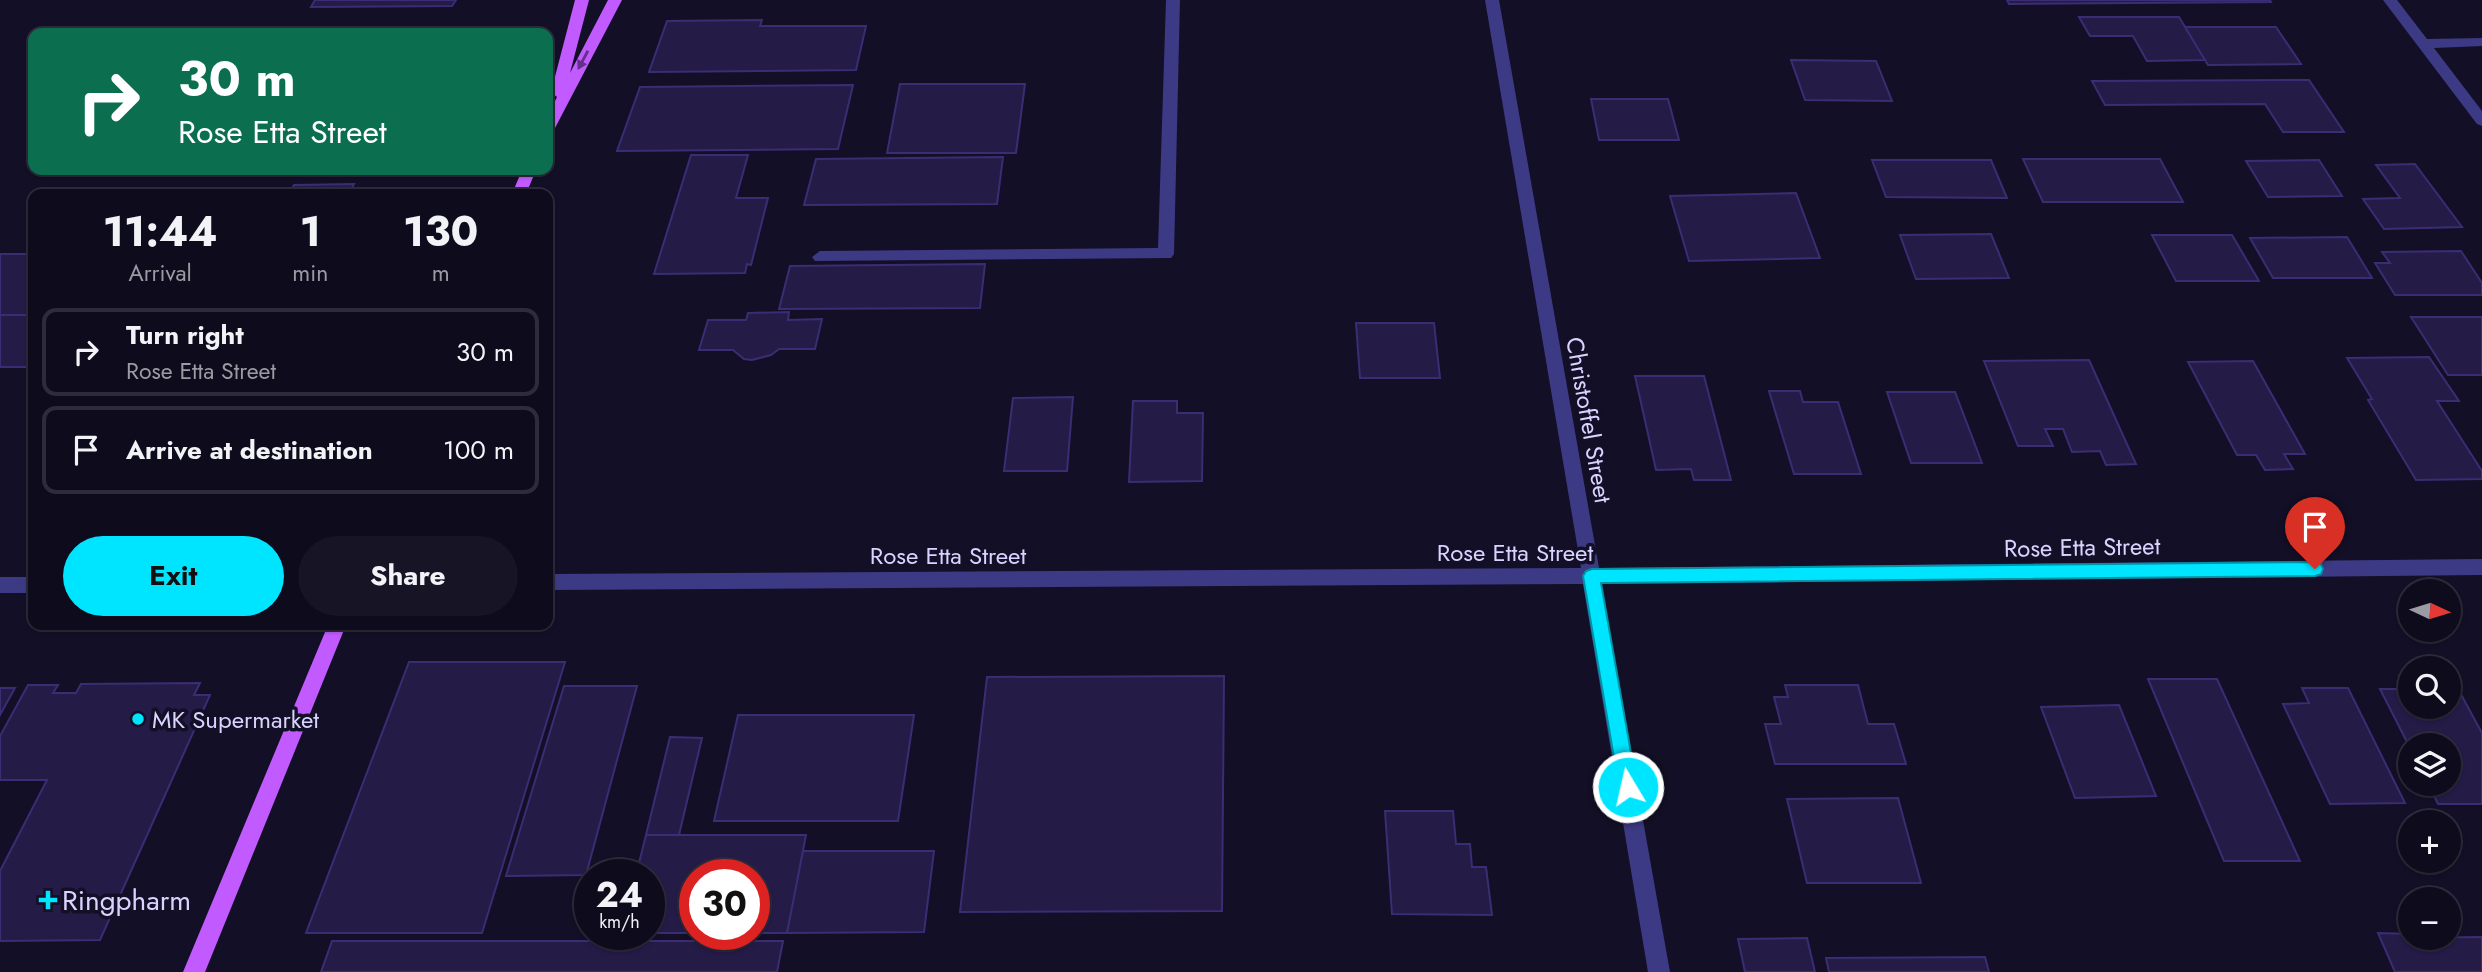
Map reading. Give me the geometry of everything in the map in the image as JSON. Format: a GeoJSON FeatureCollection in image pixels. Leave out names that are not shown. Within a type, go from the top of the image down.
{"type":"FeatureCollection","features":[{"type":"Feature","properties":{"kind":"main road"},"geometry":{"type":"LineString","coordinates":[[553,110],[582,0]]}},
{"type":"Feature","properties":{"kind":"main road"},"geometry":{"type":"LineString","coordinates":[[553,117],[615,0]]}},
{"type":"Feature","properties":{"kind":"main road"},"geometry":{"type":"LineString","coordinates":[[194,972],[335,630]]}},
{"type":"Feature","properties":{"kind":"street"},"geometry":{"type":"LineString","coordinates":[[820,257],[1166,254],[1173,0]]}},
{"type":"Feature","properties":{"kind":"street","name":"Christoffel Street"},"geometry":{"type":"LineString","coordinates":[[1492,0],[1659,972]]}},
{"type":"Feature","properties":{"kind":"street"},"geometry":{"type":"LineString","coordinates":[[2390,0],[2482,121]]}},
{"type":"Feature","properties":{"kind":"street"},"geometry":{"type":"LineString","coordinates":[[2423,44],[2482,42]]}},
{"type":"Feature","properties":{"kind":"street","name":"Rose Etta Street"},"geometry":{"type":"LineString","coordinates":[[553,582],[2482,567]]}},
{"type":"Feature","properties":{"kind":"street"},"geometry":{"type":"LineString","coordinates":[[0,585],[28,585]]}},
{"type":"Feature","properties":{"kind":"building"},"geometry":{"type":"Polygon","coordinates":[[[315,0],[456,0],[452,6],[311,7],[315,0]]]}},
{"type":"Feature","properties":{"kind":"building"},"geometry":{"type":"Polygon","coordinates":[[[2007,0],[2270,0],[2271,2],[2009,4],[2007,0]]]}},
{"type":"Feature","properties":{"kind":"building"},"geometry":{"type":"Polygon","coordinates":[[[2079,17],[2179,17],[2205,60],[2147,61],[2133,36],[2090,36],[2079,17]]]}},
{"type":"Feature","properties":{"kind":"building"},"geometry":{"type":"Polygon","coordinates":[[[762,20],[760,26],[866,26],[856,70],[649,72],[667,21],[762,20]]]}},
{"type":"Feature","properties":{"kind":"building"},"geometry":{"type":"Polygon","coordinates":[[[2185,27],[2276,27],[2301,64],[2208,65],[2185,27]]]}},
{"type":"Feature","properties":{"kind":"building"},"geometry":{"type":"Polygon","coordinates":[[[1791,60],[1876,61],[1892,101],[1805,100],[1791,60]]]}},
{"type":"Feature","properties":{"kind":"building"},"geometry":{"type":"Polygon","coordinates":[[[2309,80],[2344,132],[2283,132],[2265,104],[2105,105],[2092,81],[2309,80]]]}},
{"type":"Feature","properties":{"kind":"building"},"geometry":{"type":"Polygon","coordinates":[[[900,84],[1025,84],[1016,153],[887,153],[900,84]]]}},
{"type":"Feature","properties":{"kind":"building"},"geometry":{"type":"Polygon","coordinates":[[[853,85],[838,149],[617,151],[640,87],[853,85]]]}},
{"type":"Feature","properties":{"kind":"building"},"geometry":{"type":"Polygon","coordinates":[[[1591,99],[1668,99],[1679,140],[1599,140],[1591,99]]]}},
{"type":"Feature","properties":{"kind":"building"},"geometry":{"type":"Polygon","coordinates":[[[691,155],[748,155],[736,198],[768,198],[751,265],[747,264],[745,273],[654,274],[691,155]]]}},
{"type":"Feature","properties":{"kind":"building"},"geometry":{"type":"Polygon","coordinates":[[[1003,157],[997,204],[804,205],[816,159],[1003,157]]]}},
{"type":"Feature","properties":{"kind":"building"},"geometry":{"type":"Polygon","coordinates":[[[2023,159],[2160,159],[2183,202],[2043,202],[2023,159]]]}},
{"type":"Feature","properties":{"kind":"building"},"geometry":{"type":"Polygon","coordinates":[[[1872,160],[1991,160],[2007,198],[1886,197],[1872,160]]]}},
{"type":"Feature","properties":{"kind":"building"},"geometry":{"type":"Polygon","coordinates":[[[2319,160],[2342,196],[2268,197],[2246,161],[2319,160]]]}},
{"type":"Feature","properties":{"kind":"building"},"geometry":{"type":"Polygon","coordinates":[[[2415,164],[2462,227],[2384,229],[2363,199],[2400,198],[2376,165],[2415,164]]]}},
{"type":"Feature","properties":{"kind":"building"},"geometry":{"type":"Polygon","coordinates":[[[354,184],[352,189],[292,189],[294,185],[354,184]]]}},
{"type":"Feature","properties":{"kind":"building"},"geometry":{"type":"Polygon","coordinates":[[[1796,193],[1820,258],[1689,261],[1670,196],[1796,193]]]}},
{"type":"Feature","properties":{"kind":"building"},"geometry":{"type":"Polygon","coordinates":[[[1991,234],[2009,278],[1916,279],[1900,235],[1991,234]]]}},
{"type":"Feature","properties":{"kind":"building"},"geometry":{"type":"Polygon","coordinates":[[[2152,235],[2232,235],[2259,281],[2176,281],[2152,235]]]}},
{"type":"Feature","properties":{"kind":"building"},"geometry":{"type":"Polygon","coordinates":[[[2347,237],[2372,278],[2273,278],[2250,238],[2347,237]]]}},
{"type":"Feature","properties":{"kind":"building"},"geometry":{"type":"Polygon","coordinates":[[[2461,251],[2482,283],[2482,295],[2395,295],[2375,263],[2390,263],[2382,252],[2461,251]]]}},
{"type":"Feature","properties":{"kind":"building"},"geometry":{"type":"Polygon","coordinates":[[[0,254],[28,254],[28,315],[0,315],[0,254]]]}},
{"type":"Feature","properties":{"kind":"building"},"geometry":{"type":"Polygon","coordinates":[[[985,264],[980,308],[779,309],[790,266],[985,264]]]}},
{"type":"Feature","properties":{"kind":"building"},"geometry":{"type":"Polygon","coordinates":[[[789,312],[788,320],[822,319],[815,349],[779,349],[771,355],[752,360],[744,359],[733,350],[699,350],[708,320],[746,320],[748,313],[789,312]]]}},
{"type":"Feature","properties":{"kind":"building"},"geometry":{"type":"Polygon","coordinates":[[[0,315],[28,315],[28,367],[0,367],[0,315]]]}},
{"type":"Feature","properties":{"kind":"building"},"geometry":{"type":"Polygon","coordinates":[[[2411,317],[2482,317],[2482,375],[2448,375],[2411,317]]]}},
{"type":"Feature","properties":{"kind":"building"},"geometry":{"type":"Polygon","coordinates":[[[1356,323],[1434,323],[1440,378],[1360,378],[1356,323]]]}},
{"type":"Feature","properties":{"kind":"building"},"geometry":{"type":"Polygon","coordinates":[[[2429,357],[2459,401],[2437,401],[2482,471],[2482,479],[2416,480],[2368,400],[2372,399],[2347,358],[2429,357]]]}},
{"type":"Feature","properties":{"kind":"building"},"geometry":{"type":"Polygon","coordinates":[[[2089,360],[2136,464],[2106,465],[2100,451],[2072,452],[2063,429],[2045,429],[2053,446],[2018,446],[1984,361],[2089,360]]]}},
{"type":"Feature","properties":{"kind":"building"},"geometry":{"type":"Polygon","coordinates":[[[2253,361],[2305,454],[2284,454],[2293,469],[2265,470],[2256,455],[2237,455],[2188,362],[2253,361]]]}},
{"type":"Feature","properties":{"kind":"building"},"geometry":{"type":"Polygon","coordinates":[[[1635,376],[1704,376],[1731,480],[1694,480],[1691,469],[1656,470],[1635,376]]]}},
{"type":"Feature","properties":{"kind":"building"},"geometry":{"type":"Polygon","coordinates":[[[1769,391],[1800,391],[1803,402],[1838,402],[1861,474],[1794,474],[1769,391]]]}},
{"type":"Feature","properties":{"kind":"building"},"geometry":{"type":"Polygon","coordinates":[[[1887,392],[1955,392],[1982,463],[1911,463],[1887,392]]]}},
{"type":"Feature","properties":{"kind":"building"},"geometry":{"type":"Polygon","coordinates":[[[1073,397],[1067,471],[1004,471],[1013,398],[1073,397]]]}},
{"type":"Feature","properties":{"kind":"building"},"geometry":{"type":"Polygon","coordinates":[[[1133,401],[1177,401],[1177,413],[1203,413],[1202,481],[1129,482],[1133,401]]]}},
{"type":"Feature","properties":{"kind":"building"},"geometry":{"type":"Polygon","coordinates":[[[409,662],[565,662],[482,933],[306,933],[409,662]]]}},
{"type":"Feature","properties":{"kind":"building"},"geometry":{"type":"Polygon","coordinates":[[[1224,676],[1222,911],[960,912],[987,677],[1224,676]]]}},
{"type":"Feature","properties":{"kind":"building"},"geometry":{"type":"Polygon","coordinates":[[[2148,679],[2217,679],[2300,861],[2224,861],[2148,679]]]}},
{"type":"Feature","properties":{"kind":"building"},"geometry":{"type":"Polygon","coordinates":[[[200,683],[194,695],[210,695],[100,940],[0,941],[0,871],[47,780],[0,780],[0,736],[28,685],[58,685],[53,693],[76,693],[81,684],[200,683]]]}},
{"type":"Feature","properties":{"kind":"building"},"geometry":{"type":"Polygon","coordinates":[[[1785,685],[1858,685],[1868,724],[1894,724],[1906,764],[1775,764],[1765,724],[1781,724],[1774,697],[1788,697],[1785,685]]]}},
{"type":"Feature","properties":{"kind":"building"},"geometry":{"type":"Polygon","coordinates":[[[564,686],[637,686],[590,859],[574,859],[574,875],[506,876],[564,686]]]}},
{"type":"Feature","properties":{"kind":"building"},"geometry":{"type":"Polygon","coordinates":[[[0,688],[15,688],[0,715],[0,688]]]}},
{"type":"Feature","properties":{"kind":"building"},"geometry":{"type":"Polygon","coordinates":[[[2302,688],[2348,688],[2398,789],[2398,796],[2402,796],[2405,803],[2330,804],[2283,704],[2309,703],[2302,688]]]}},
{"type":"Feature","properties":{"kind":"building"},"geometry":{"type":"Polygon","coordinates":[[[2380,689],[2398,689],[2398,719],[2461,719],[2461,694],[2482,733],[2482,804],[2438,804],[2434,796],[2461,796],[2461,733],[2402,733],[2380,689]]]}},
{"type":"Feature","properties":{"kind":"building"},"geometry":{"type":"Polygon","coordinates":[[[2119,705],[2156,796],[2075,798],[2041,707],[2119,705]]]}},
{"type":"Feature","properties":{"kind":"building"},"geometry":{"type":"Polygon","coordinates":[[[738,715],[914,715],[898,821],[714,821],[738,715]]]}},
{"type":"Feature","properties":{"kind":"building"},"geometry":{"type":"Polygon","coordinates":[[[670,737],[702,738],[679,835],[646,835],[670,737]]]}},
{"type":"Feature","properties":{"kind":"building"},"geometry":{"type":"Polygon","coordinates":[[[1898,798],[1921,883],[1807,883],[1787,799],[1898,798]]]}},
{"type":"Feature","properties":{"kind":"building"},"geometry":{"type":"Polygon","coordinates":[[[1385,811],[1453,811],[1456,844],[1470,844],[1472,867],[1486,867],[1492,915],[1392,914],[1385,811]]]}},
{"type":"Feature","properties":{"kind":"building"},"geometry":{"type":"Polygon","coordinates":[[[646,835],[806,835],[787,933],[770,933],[770,859],[679,859],[679,933],[665,933],[665,859],[640,859],[646,835]]]}},
{"type":"Feature","properties":{"kind":"building"},"geometry":{"type":"Polygon","coordinates":[[[803,851],[934,851],[924,932],[787,933],[803,851]]]}},
{"type":"Feature","properties":{"kind":"building"},"geometry":{"type":"Polygon","coordinates":[[[2378,933],[2398,934],[2398,950],[2461,950],[2461,937],[2482,937],[2482,972],[2395,972],[2378,933]]]}},
{"type":"Feature","properties":{"kind":"building"},"geometry":{"type":"Polygon","coordinates":[[[1807,938],[1815,972],[1745,972],[1738,939],[1807,938]]]}},
{"type":"Feature","properties":{"kind":"building"},"geometry":{"type":"Polygon","coordinates":[[[332,941],[574,941],[574,950],[665,950],[665,941],[679,941],[679,950],[770,950],[770,941],[783,941],[777,972],[321,972],[332,941]]]}},
{"type":"Feature","properties":{"kind":"building"},"geometry":{"type":"Polygon","coordinates":[[[1985,957],[1989,972],[1829,972],[1826,958],[1985,957]]]}},
{"type":"Feature","properties":{"kind":"place","name":"MK Supermarket"},"geometry":{"type":"Point","coordinates":[138,719]}},
{"type":"Feature","properties":{"kind":"place","name":"Ringpharm"},"geometry":{"type":"Point","coordinates":[48,900]}},
{"type":"Feature","properties":{"kind":"route"},"geometry":{"type":"LineString","coordinates":[[1628,787],[1592,576],[2315,569]]}}]}
